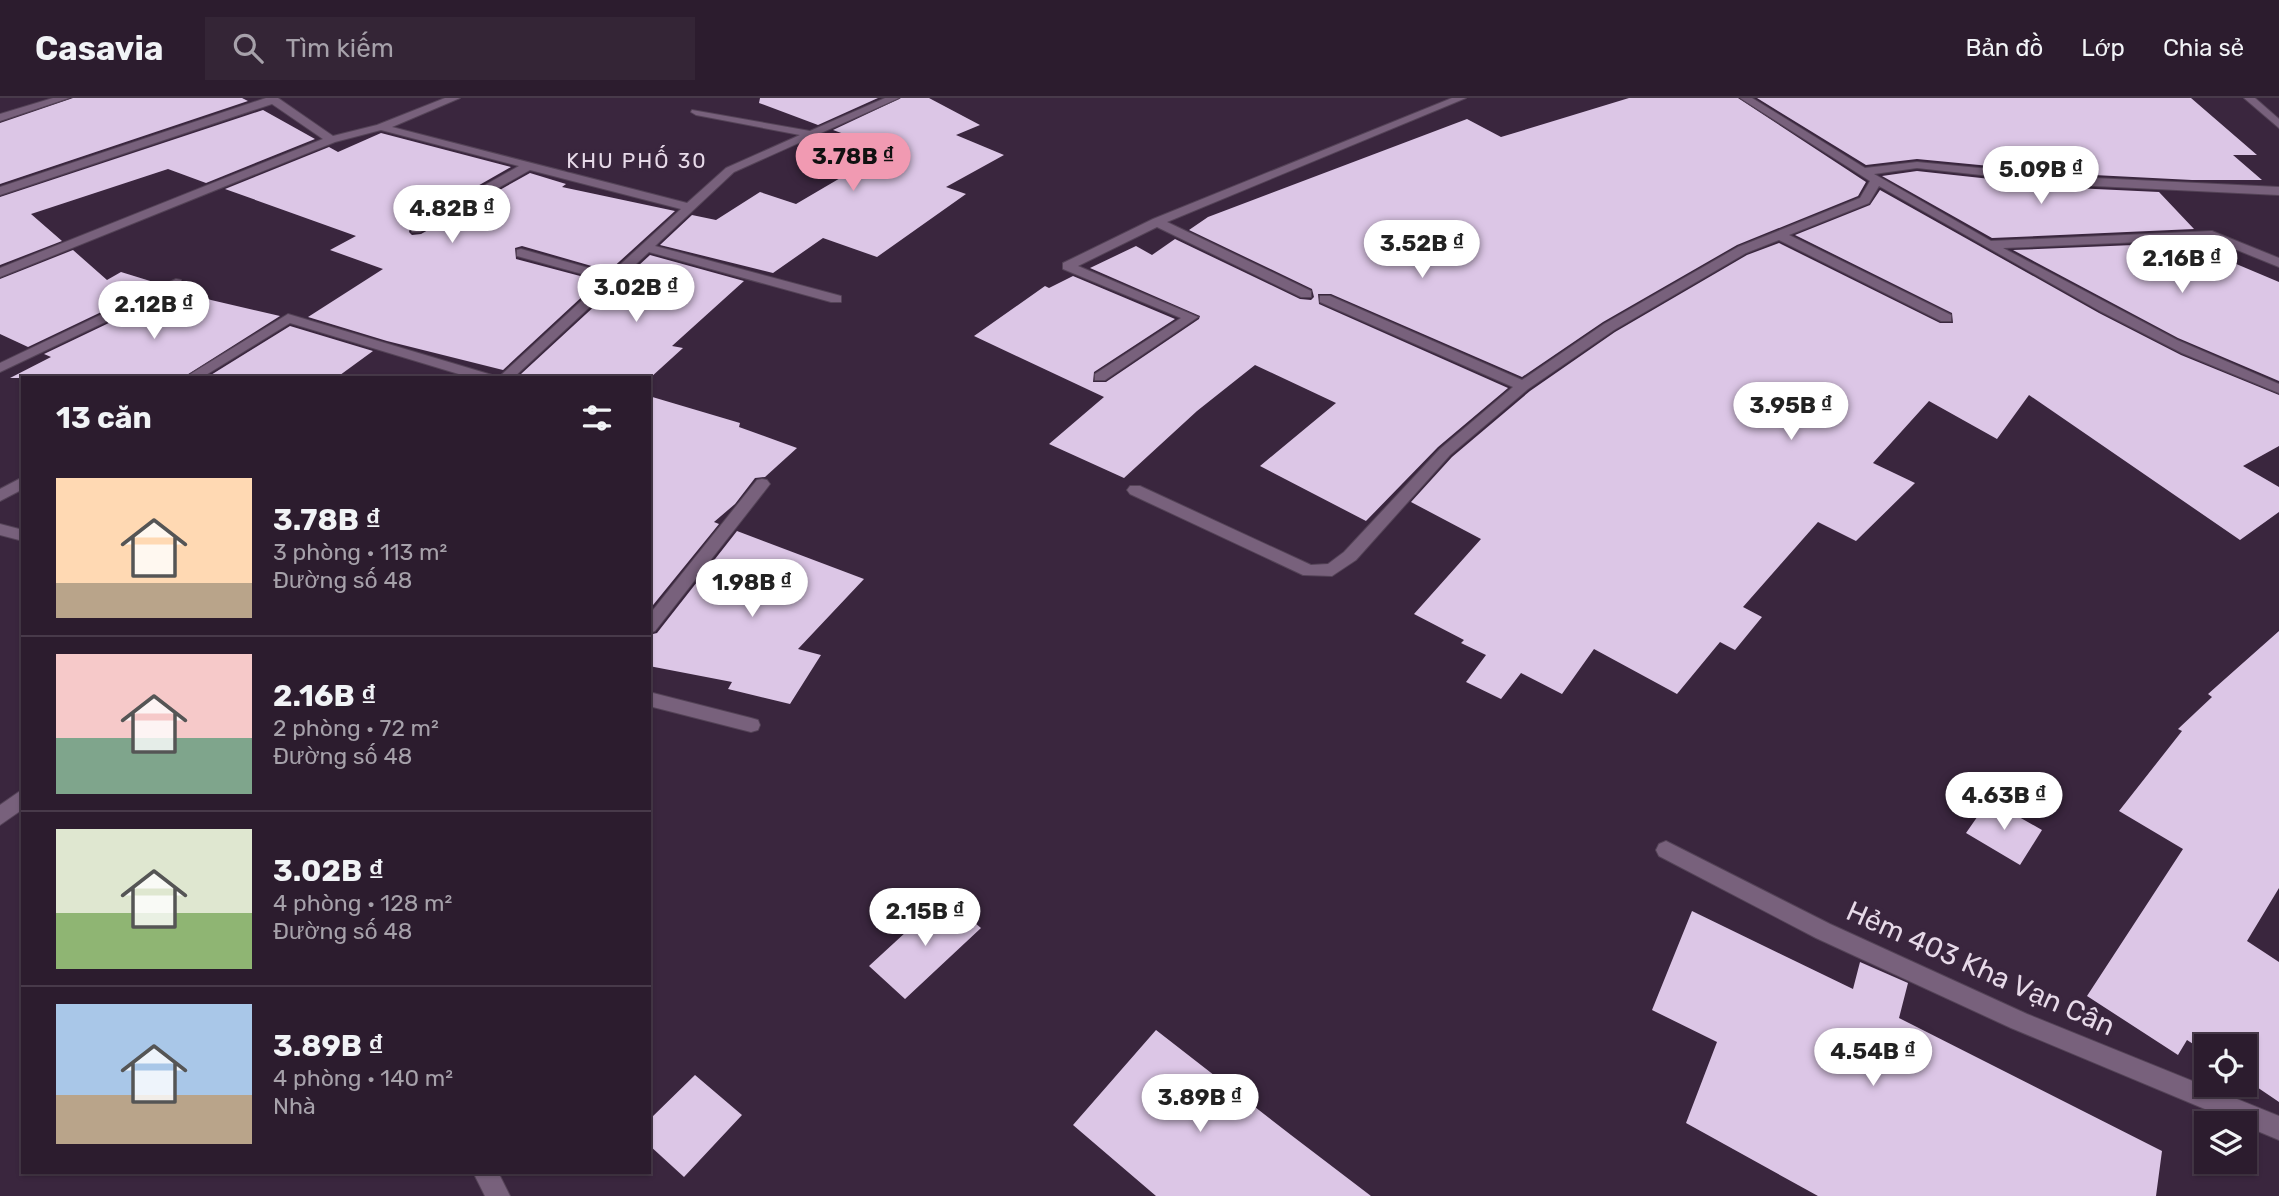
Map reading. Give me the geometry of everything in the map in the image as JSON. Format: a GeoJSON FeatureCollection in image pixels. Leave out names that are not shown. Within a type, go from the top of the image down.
{"type":"FeatureCollection","features":[{"type":"Feature","properties":{"kind":"street"},"geometry":{"type":"LineString","coordinates":[[0,118],[64,98]]}},
{"type":"Feature","properties":{"kind":"street"},"geometry":{"type":"LineString","coordinates":[[0,273],[331,140],[381,127],[455,98]]}},
{"type":"Feature","properties":{"kind":"street"},"geometry":{"type":"LineString","coordinates":[[507,376],[730,170],[894,98]]}},
{"type":"Feature","properties":{"kind":"street"},"geometry":{"type":"LineString","coordinates":[[1100,377],[1191,317],[1068,266],[1157,222],[1461,98]]}},
{"type":"Feature","properties":{"kind":"street"},"geometry":{"type":"LineString","coordinates":[[1745,98],[1860,172],[1990,245],[2158,336],[2279,389]]}},
{"type":"Feature","properties":{"kind":"street"},"geometry":{"type":"LineString","coordinates":[[2249,98],[2279,125]]}},
{"type":"Feature","properties":{"kind":"street"},"geometry":{"type":"LineString","coordinates":[[0,191],[272,99],[331,140]]}},
{"type":"Feature","properties":{"kind":"street"},"geometry":{"type":"LineString","coordinates":[[696,112],[810,134]]}},
{"type":"Feature","properties":{"kind":"street"},"geometry":{"type":"LineString","coordinates":[[381,127],[687,207]]}},
{"type":"Feature","properties":{"kind":"street"},"geometry":{"type":"LineString","coordinates":[[1860,172],[1917,165],[2074,181],[2279,191]]}},
{"type":"Feature","properties":{"kind":"street"},"geometry":{"type":"LineString","coordinates":[[415,229],[528,166]]}},
{"type":"Feature","properties":{"kind":"street"},"geometry":{"type":"LineString","coordinates":[[1135,490],[1309,571],[1332,570],[1350,556],[1445,452],[1523,386],[1609,327],[1742,250],[1866,200],[1876,181]]}},
{"type":"Feature","properties":{"kind":"street"},"geometry":{"type":"LineString","coordinates":[[1157,222],[1306,294]]}},
{"type":"Feature","properties":{"kind":"street"},"geometry":{"type":"LineString","coordinates":[[1779,234],[1946,318]]}},
{"type":"Feature","properties":{"kind":"street"},"geometry":{"type":"LineString","coordinates":[[1990,245],[2212,235],[2279,263]]}},
{"type":"Feature","properties":{"kind":"street"},"geometry":{"type":"LineString","coordinates":[[645,247],[836,299]]}},
{"type":"Feature","properties":{"kind":"street"},"geometry":{"type":"LineString","coordinates":[[521,253],[612,278]]}},
{"type":"Feature","properties":{"kind":"street"},"geometry":{"type":"LineString","coordinates":[[0,368],[176,282]]}},
{"type":"Feature","properties":{"kind":"street"},"geometry":{"type":"LineString","coordinates":[[1325,299],[1523,386]]}},
{"type":"Feature","properties":{"kind":"street"},"geometry":{"type":"LineString","coordinates":[[194,376],[288,318],[480,376]]}},
{"type":"Feature","properties":{"kind":"street"},"geometry":{"type":"LineString","coordinates":[[0,496],[21,483]]}},
{"type":"Feature","properties":{"kind":"street"},"geometry":{"type":"LineString","coordinates":[[651,624],[762,484]]}},
{"type":"Feature","properties":{"kind":"street"},"geometry":{"type":"LineString","coordinates":[[0,529],[21,535]]}},
{"type":"Feature","properties":{"kind":"street"},"geometry":{"type":"LineString","coordinates":[[651,700],[751,725]]}},
{"type":"Feature","properties":{"kind":"street"},"geometry":{"type":"LineString","coordinates":[[0,817],[21,799]]}},
{"type":"Feature","properties":{"kind":"street","name":"Hẻm 403 Kha Vạn Cân"},"geometry":{"type":"LineString","coordinates":[[1666,850],[1823,931],[2019,1021],[2279,1128]]}},
{"type":"Feature","properties":{"kind":"street"},"geometry":{"type":"LineString","coordinates":[[486,1174],[498,1196]]}},
{"type":"Feature","properties":{"kind":"building"},"geometry":{"type":"Polygon","coordinates":[[[73,98],[242,98],[248,101],[0,184],[0,123],[73,98]]]}},
{"type":"Feature","properties":{"kind":"building"},"geometry":{"type":"Polygon","coordinates":[[[760,98],[878,98],[818,125],[759,103],[760,98]]]}},
{"type":"Feature","properties":{"kind":"building"},"geometry":{"type":"Polygon","coordinates":[[[901,98],[929,98],[980,125],[956,135],[1004,155],[946,187],[966,194],[877,257],[823,238],[773,273],[660,245],[692,215],[716,220],[760,192],[796,204],[888,150],[833,130],[901,98]]]}},
{"type":"Feature","properties":{"kind":"building"},"geometry":{"type":"Polygon","coordinates":[[[1629,98],[1738,98],[1866,182],[1858,196],[1737,245],[1603,322],[1522,377],[1331,294],[1318,294],[1319,304],[1508,388],[1438,447],[1366,521],[1260,466],[1336,403],[1255,365],[1197,411],[1124,478],[1049,444],[1104,397],[974,336],[1045,286],[1049,288],[1073,276],[1175,319],[1094,372],[1093,382],[1106,382],[1200,316],[1090,268],[1136,246],[1152,255],[1175,239],[1300,299],[1311,300],[1314,297],[1312,289],[1189,230],[1208,217],[1467,119],[1501,137],[1629,98]]]}},
{"type":"Feature","properties":{"kind":"building"},"geometry":{"type":"Polygon","coordinates":[[[1757,98],[2191,98],[2257,155],[2233,155],[2262,180],[2192,180],[2074,174],[1917,159],[1866,165],[1757,98]]]}},
{"type":"Feature","properties":{"kind":"building"},"geometry":{"type":"Polygon","coordinates":[[[263,110],[315,139],[206,183],[168,169],[31,214],[62,241],[0,265],[0,197],[263,110]]]}},
{"type":"Feature","properties":{"kind":"building"},"geometry":{"type":"Polygon","coordinates":[[[381,133],[511,167],[411,224],[409,232],[412,235],[421,234],[530,173],[566,184],[562,187],[675,211],[609,271],[522,246],[515,248],[516,259],[599,281],[503,370],[387,341],[308,317],[383,269],[330,250],[356,236],[225,189],[329,147],[338,152],[381,133]]]}},
{"type":"Feature","properties":{"kind":"building"},"geometry":{"type":"Polygon","coordinates":[[[1917,171],[2074,188],[2159,192],[2194,229],[1992,238],[1882,176],[1917,171]]]}},
{"type":"Feature","properties":{"kind":"building"},"geometry":{"type":"Polygon","coordinates":[[[1880,190],[2099,313],[2181,355],[2279,395],[2279,446],[2243,466],[2279,487],[2279,512],[2240,540],[2029,395],[1997,439],[1929,401],[1873,463],[1915,483],[1856,541],[1818,522],[1743,607],[1762,617],[1735,650],[1720,642],[1677,694],[1594,649],[1562,694],[1521,673],[1501,699],[1466,682],[1486,655],[1461,643],[1464,640],[1414,614],[1481,539],[1411,502],[1452,457],[1530,391],[1615,332],[1747,255],[1779,243],[1940,323],[1953,323],[1952,313],[1795,235],[1870,205],[1880,190]]]}},
{"type":"Feature","properties":{"kind":"building"},"geometry":{"type":"Polygon","coordinates":[[[2206,242],[2222,258],[2279,282],[2279,381],[2178,338],[2013,250],[2206,242]]]}},
{"type":"Feature","properties":{"kind":"building"},"geometry":{"type":"Polygon","coordinates":[[[73,250],[107,280],[121,272],[160,284],[28,347],[0,334],[0,279],[73,250]]]}},
{"type":"Feature","properties":{"kind":"building"},"geometry":{"type":"Polygon","coordinates":[[[650,255],[744,281],[672,346],[683,348],[651,377],[521,374],[650,255]]]}},
{"type":"Feature","properties":{"kind":"building"},"geometry":{"type":"Polygon","coordinates":[[[182,288],[211,300],[280,316],[185,376],[10,378],[51,357],[44,354],[182,288]]]}},
{"type":"Feature","properties":{"kind":"building"},"geometry":{"type":"Polygon","coordinates":[[[290,326],[373,351],[339,376],[209,376],[290,326]]]}},
{"type":"Feature","properties":{"kind":"building"},"geometry":{"type":"Polygon","coordinates":[[[651,397],[740,423],[739,427],[797,448],[765,477],[755,478],[735,504],[714,522],[719,524],[651,608],[651,397]]]}},
{"type":"Feature","properties":{"kind":"building"},"geometry":{"type":"Polygon","coordinates":[[[737,531],[864,579],[798,649],[821,655],[790,704],[728,689],[732,682],[651,666],[651,634],[657,633],[737,531]]]}},
{"type":"Feature","properties":{"kind":"building"},"geometry":{"type":"Polygon","coordinates":[[[2279,631],[2279,888],[2247,941],[2279,962],[2279,1102],[2257,1087],[2257,1034],[2194,1034],[2194,1045],[2187,1040],[2178,1055],[2087,996],[2183,849],[2119,811],[2182,731],[2178,729],[2212,697],[2208,694],[2279,631]]]}},
{"type":"Feature","properties":{"kind":"building"},"geometry":{"type":"Polygon","coordinates":[[[1989,800],[2042,830],[2020,865],[1966,833],[1989,800]]]}},
{"type":"Feature","properties":{"kind":"building"},"geometry":{"type":"Polygon","coordinates":[[[944,897],[981,928],[905,999],[869,966],[944,897]]]}},
{"type":"Feature","properties":{"kind":"building"},"geometry":{"type":"Polygon","coordinates":[[[1692,911],[1853,989],[1860,962],[1908,983],[1899,1018],[2162,1151],[2156,1196],[1818,1196],[1686,1123],[1717,1042],[1652,1010],[1692,911]]]}},
{"type":"Feature","properties":{"kind":"building"},"geometry":{"type":"Polygon","coordinates":[[[1156,1030],[1371,1196],[1156,1196],[1073,1125],[1156,1030]]]}},
{"type":"Feature","properties":{"kind":"building"},"geometry":{"type":"Polygon","coordinates":[[[695,1075],[742,1115],[684,1177],[651,1147],[651,1118],[695,1075]]]}},
{"type":"Feature","properties":{"kind":"district","name":"KHU PHỐ 30"},"geometry":{"type":"Point","coordinates":[637,161]}}]}
